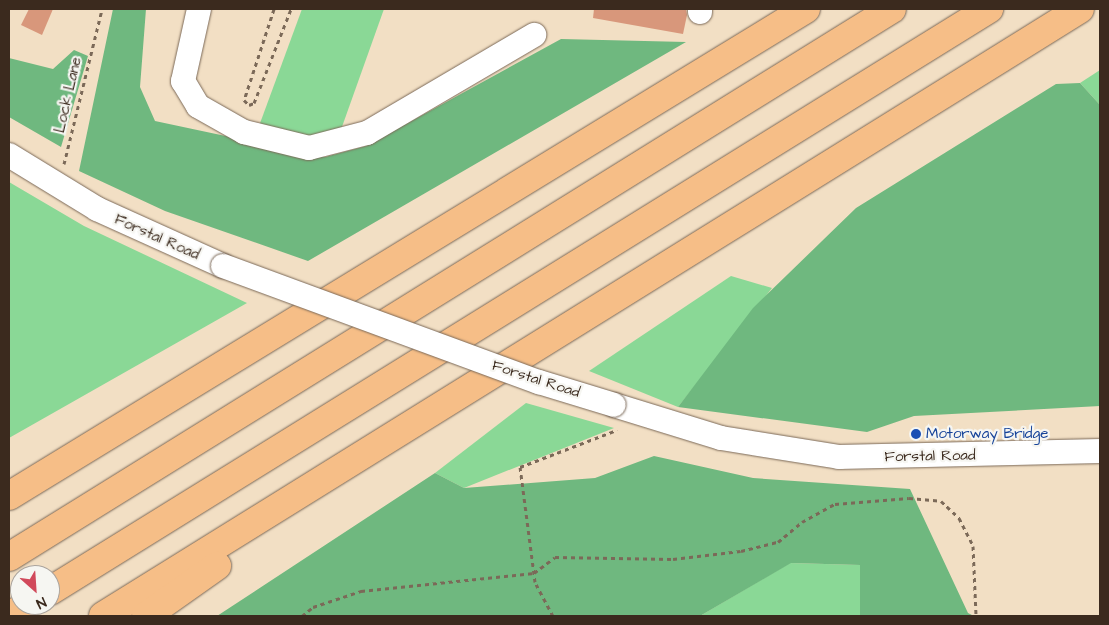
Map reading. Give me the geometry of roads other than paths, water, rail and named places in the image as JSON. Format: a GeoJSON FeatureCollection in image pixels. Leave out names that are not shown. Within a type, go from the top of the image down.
{"type":"FeatureCollection","features":[{"type":"Feature","properties":{"kind":"highway"},"geometry":{"type":"LineString","coordinates":[[9,496],[306,312],[806,9]]}},
{"type":"Feature","properties":{"kind":"highway"},"geometry":{"type":"LineString","coordinates":[[9,557],[892,9]]}},
{"type":"Feature","properties":{"kind":"highway"},"geometry":{"type":"LineString","coordinates":[[60,585],[989,9]]}},
{"type":"Feature","properties":{"kind":"highway"},"geometry":{"type":"LineString","coordinates":[[103,616],[359,461],[1080,9]]}},
{"type":"Feature","properties":{"kind":"highway"},"geometry":{"type":"LineString","coordinates":[[9,474],[306,312]]}},
{"type":"Feature","properties":{"kind":"highway"},"geometry":{"type":"LineString","coordinates":[[146,616],[359,461]]}},
{"type":"Feature","properties":{"kind":"street"},"geometry":{"type":"LineString","coordinates":[[199,9],[183,81],[198,106],[244,132],[309,148],[367,133],[534,35]]}},
{"type":"Feature","properties":{"kind":"street","name":"Forstal Road"},"geometry":{"type":"LineString","coordinates":[[9,155],[59,188],[223,266],[539,382],[650,417],[777,451],[839,457],[1100,451]]}},
{"type":"Feature","properties":{"kind":"place","name":"Motorway Bridge"},"geometry":{"type":"Point","coordinates":[916,434]}}]}
